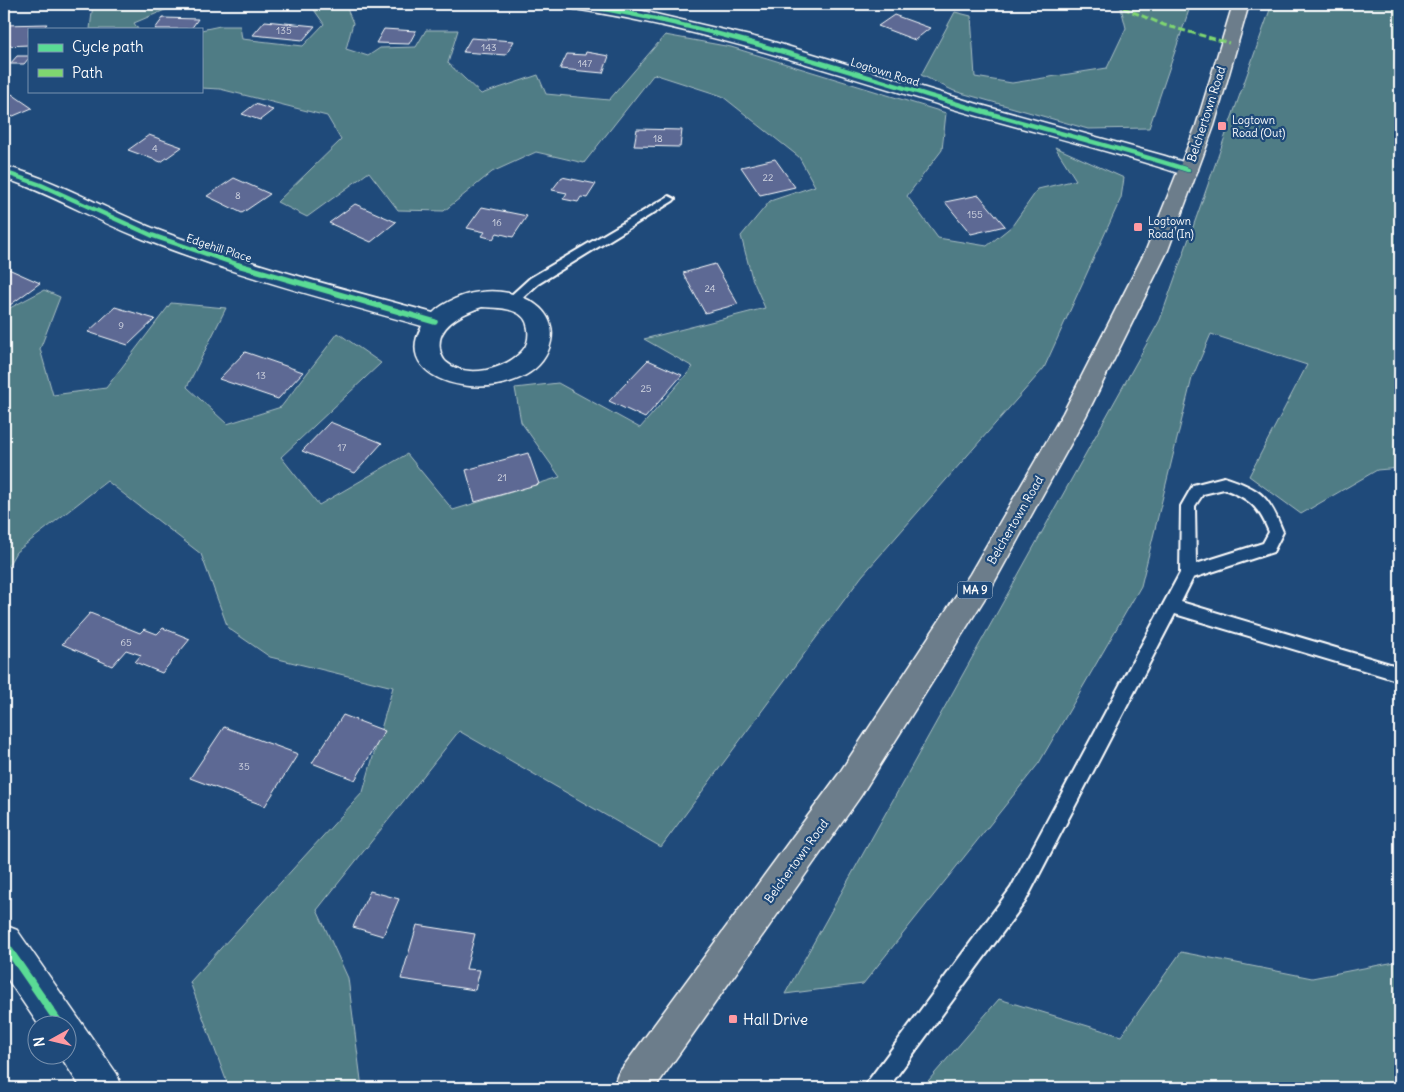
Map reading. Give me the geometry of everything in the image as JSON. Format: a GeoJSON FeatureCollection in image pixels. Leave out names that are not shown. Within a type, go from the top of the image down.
{"type":"FeatureCollection","features":[{"type":"Feature","properties":{"kind":"highway","name":"Belchertown Road"},"geometry":{"type":"LineString","coordinates":[[632,1088],[849,786],[980,582],[1074,416],[1157,250],[1205,126],[1241,4]]}},
{"type":"Feature","properties":{"kind":"street","name":"Logtown Road"},"geometry":{"type":"LineString","coordinates":[[574,4],[657,19],[746,40],[1013,121],[1188,170]]}},
{"type":"Feature","properties":{"kind":"street","name":"Edgehill Place"},"geometry":{"type":"LineString","coordinates":[[4,172],[148,234],[188,248],[309,287],[435,322]]}},
{"type":"Feature","properties":{"kind":"street"},"geometry":{"type":"LineString","coordinates":[[489,298],[512,301],[535,314],[542,329],[542,341],[536,352],[526,363],[513,371],[497,377],[463,378],[448,374],[437,366],[429,356],[426,345],[428,333],[435,322],[451,309],[474,300],[489,298]]}},
{"type":"Feature","properties":{"kind":"street"},"geometry":{"type":"LineString","coordinates":[[4,943],[53,1014]]}},
{"type":"Feature","properties":{"kind":"street"},"geometry":{"type":"LineString","coordinates":[[78,1050],[103,1088]]}},
{"type":"Feature","properties":{"kind":"lane"},"geometry":{"type":"LineString","coordinates":[[512,301],[534,280],[669,199]]}},
{"type":"Feature","properties":{"kind":"lane"},"geometry":{"type":"LineString","coordinates":[[875,1088],[1018,895],[1188,573],[1188,506],[1198,489],[1224,483],[1247,491],[1267,509],[1276,532],[1268,548],[1188,573]]}},
{"type":"Feature","properties":{"kind":"lane"},"geometry":{"type":"LineString","coordinates":[[1172,606],[1400,674]]}},
{"type":"Feature","properties":{"kind":"green space"},"geometry":{"type":"Polygon","coordinates":[[[93,4],[179,4],[134,23],[137,28],[90,28],[93,4]]]}},
{"type":"Feature","properties":{"kind":"green space"},"geometry":{"type":"Polygon","coordinates":[[[310,4],[345,4],[353,23],[346,49],[368,56],[380,48],[416,47],[426,30],[458,30],[448,63],[481,94],[538,75],[546,94],[609,100],[665,35],[731,47],[946,113],[942,150],[907,196],[938,238],[987,246],[1012,226],[1038,189],[1076,180],[1055,147],[1124,178],[1121,198],[1044,368],[862,576],[661,847],[459,731],[317,910],[348,978],[362,1088],[229,1088],[190,982],[363,792],[393,687],[270,657],[228,628],[201,554],[107,481],[16,552],[4,573],[4,309],[8,309],[44,290],[60,297],[40,349],[53,395],[106,388],[171,303],[226,308],[187,387],[227,424],[281,407],[338,333],[381,363],[281,457],[319,505],[407,454],[453,510],[560,477],[521,422],[515,388],[558,383],[640,428],[693,367],[644,339],[765,308],[752,278],[741,236],[770,201],[815,186],[799,157],[722,96],[654,74],[584,163],[536,152],[492,172],[444,211],[398,210],[369,172],[307,217],[277,202],[341,140],[327,116],[220,89],[202,88],[202,30],[220,26],[240,26],[242,39],[303,46],[324,24],[310,4]]]}},
{"type":"Feature","properties":{"kind":"green space"},"geometry":{"type":"Polygon","coordinates":[[[1120,4],[1191,4],[1149,128],[1088,129],[954,91],[921,75],[955,12],[971,16],[975,77],[1012,83],[1107,68],[1126,28],[1120,4]]]}},
{"type":"Feature","properties":{"kind":"green space"},"geometry":{"type":"Polygon","coordinates":[[[1272,4],[1400,4],[1400,468],[1377,470],[1301,514],[1249,476],[1307,365],[1211,334],[1192,378],[1141,586],[1039,763],[863,984],[785,994],[1160,320],[1272,4]]]}},
{"type":"Feature","properties":{"kind":"green space"},"geometry":{"type":"Polygon","coordinates":[[[1181,952],[1312,978],[1400,961],[1400,1088],[922,1088],[999,999],[1121,1036],[1181,952]]]}},
{"type":"Feature","properties":{"kind":"building"},"geometry":{"type":"Polygon","coordinates":[[[894,15],[930,28],[915,40],[878,26],[894,15]]]}},
{"type":"Feature","properties":{"kind":"building"},"geometry":{"type":"Polygon","coordinates":[[[163,18],[198,19],[192,28],[156,28],[163,18]]]}},
{"type":"Feature","properties":{"kind":"building"},"geometry":{"type":"Polygon","coordinates":[[[265,21],[315,26],[303,40],[253,35],[265,21]]]}},
{"type":"Feature","properties":{"kind":"building"},"geometry":{"type":"Polygon","coordinates":[[[47,24],[44,28],[28,28],[28,45],[4,46],[4,25],[47,24]]]}},
{"type":"Feature","properties":{"kind":"building"},"geometry":{"type":"Polygon","coordinates":[[[384,29],[416,31],[409,44],[376,43],[384,29]]]}},
{"type":"Feature","properties":{"kind":"building"},"geometry":{"type":"Polygon","coordinates":[[[471,38],[514,41],[506,55],[463,52],[471,38]]]}},
{"type":"Feature","properties":{"kind":"building"},"geometry":{"type":"Polygon","coordinates":[[[586,52],[609,56],[603,73],[560,69],[567,54],[585,55],[586,52]]]}},
{"type":"Feature","properties":{"kind":"building"},"geometry":{"type":"Polygon","coordinates":[[[17,56],[28,56],[24,64],[10,64],[17,56]]]}},
{"type":"Feature","properties":{"kind":"building"},"geometry":{"type":"Polygon","coordinates":[[[6,90],[32,108],[4,120],[4,91],[6,90]]]}},
{"type":"Feature","properties":{"kind":"building"},"geometry":{"type":"Polygon","coordinates":[[[255,104],[273,110],[260,120],[242,114],[255,104]]]}},
{"type":"Feature","properties":{"kind":"building"},"geometry":{"type":"Polygon","coordinates":[[[637,129],[682,130],[680,147],[634,146],[637,129]]]}},
{"type":"Feature","properties":{"kind":"building"},"geometry":{"type":"Polygon","coordinates":[[[149,135],[182,147],[161,162],[128,150],[149,135]]]}},
{"type":"Feature","properties":{"kind":"building"},"geometry":{"type":"Polygon","coordinates":[[[775,159],[795,187],[760,195],[741,167],[775,159]]]}},
{"type":"Feature","properties":{"kind":"building"},"geometry":{"type":"Polygon","coordinates":[[[562,177],[596,184],[587,198],[581,197],[578,202],[563,199],[567,193],[552,190],[562,177]]]}},
{"type":"Feature","properties":{"kind":"building"},"geometry":{"type":"Polygon","coordinates":[[[234,178],[270,194],[242,213],[207,196],[234,178]]]}},
{"type":"Feature","properties":{"kind":"building"},"geometry":{"type":"Polygon","coordinates":[[[979,195],[1005,226],[971,234],[945,202],[979,195]]]}},
{"type":"Feature","properties":{"kind":"building"},"geometry":{"type":"Polygon","coordinates":[[[355,204],[396,222],[371,242],[329,223],[355,204]]]}},
{"type":"Feature","properties":{"kind":"building"},"geometry":{"type":"Polygon","coordinates":[[[482,207],[527,216],[513,237],[497,233],[493,239],[482,236],[485,232],[467,228],[482,207]]]}},
{"type":"Feature","properties":{"kind":"building"},"geometry":{"type":"Polygon","coordinates":[[[715,264],[738,304],[705,313],[683,273],[715,264]]]}},
{"type":"Feature","properties":{"kind":"building"},"geometry":{"type":"Polygon","coordinates":[[[4,267],[40,283],[10,305],[4,302],[4,267]]]}},
{"type":"Feature","properties":{"kind":"building"},"geometry":{"type":"Polygon","coordinates":[[[115,307],[155,319],[128,345],[88,332],[115,307]]]}},
{"type":"Feature","properties":{"kind":"building"},"geometry":{"type":"Polygon","coordinates":[[[245,352],[303,372],[278,399],[219,379],[245,352]]]}},
{"type":"Feature","properties":{"kind":"building"},"geometry":{"type":"Polygon","coordinates":[[[648,360],[682,375],[645,418],[609,401],[648,360]]]}},
{"type":"Feature","properties":{"kind":"building"},"geometry":{"type":"Polygon","coordinates":[[[330,422],[382,443],[355,473],[302,451],[330,422]]]}},
{"type":"Feature","properties":{"kind":"building"},"geometry":{"type":"Polygon","coordinates":[[[528,453],[539,484],[475,502],[466,470],[528,453]]]}},
{"type":"Feature","properties":{"kind":"building"},"geometry":{"type":"Polygon","coordinates":[[[90,613],[140,633],[144,629],[157,634],[163,628],[190,639],[162,673],[135,662],[141,655],[126,650],[112,666],[62,644],[90,613]]]}},
{"type":"Feature","properties":{"kind":"building"},"geometry":{"type":"Polygon","coordinates":[[[343,715],[385,731],[355,780],[312,763],[343,715]]]}},
{"type":"Feature","properties":{"kind":"building"},"geometry":{"type":"Polygon","coordinates":[[[224,727],[298,754],[265,806],[190,778],[224,727]]]}},
{"type":"Feature","properties":{"kind":"building"},"geometry":{"type":"Polygon","coordinates":[[[370,891],[399,899],[383,936],[353,927],[370,891]]]}},
{"type":"Feature","properties":{"kind":"building"},"geometry":{"type":"Polygon","coordinates":[[[417,925],[475,934],[466,969],[480,970],[475,990],[401,979],[417,925]]]}},
{"type":"Feature","properties":{"kind":"marked path"},"geometry":{"type":"LineString","coordinates":[[1114,4],[1164,25],[1229,43]]}},
{"type":"Feature","properties":{"kind":"cycle path"},"geometry":{"type":"LineString","coordinates":[[574,4],[668,21],[761,44],[974,109],[1128,151],[1188,170]]}},
{"type":"Feature","properties":{"kind":"cycle path"},"geometry":{"type":"LineString","coordinates":[[4,172],[41,185],[132,227],[186,248],[292,282],[435,322]]}},
{"type":"Feature","properties":{"kind":"cycle path"},"geometry":{"type":"LineString","coordinates":[[4,943],[53,1014]]}},
{"type":"Feature","properties":{"kind":"place","name":"Logtown Road (Out)"},"geometry":{"type":"Point","coordinates":[1222,126]}},
{"type":"Feature","properties":{"kind":"place","name":"Logtown Road (In)"},"geometry":{"type":"Point","coordinates":[1138,227]}},
{"type":"Feature","properties":{"kind":"place","name":"Hall Drive"},"geometry":{"type":"Point","coordinates":[733,1019]}}]}
